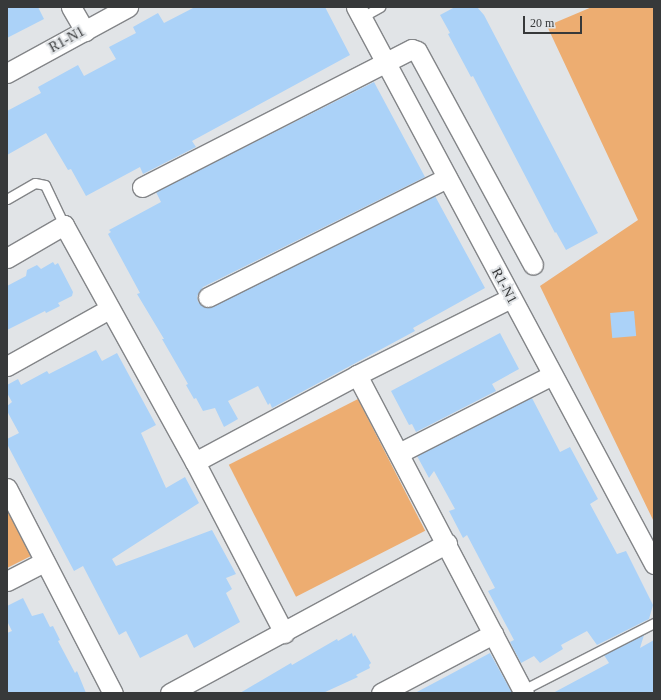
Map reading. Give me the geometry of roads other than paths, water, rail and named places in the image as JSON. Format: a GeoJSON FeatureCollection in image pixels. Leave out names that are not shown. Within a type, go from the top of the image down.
{"type":"FeatureCollection","features":[{"type":"Feature","properties":{"kind":"street"},"geometry":{"type":"LineString","coordinates":[[71,7],[85,31]]}},
{"type":"Feature","properties":{"kind":"street","name":"R1-N1"},"geometry":{"type":"LineString","coordinates":[[7,73],[128,7]]}},
{"type":"Feature","properties":{"kind":"street","name":"R1-N1"},"geometry":{"type":"LineString","coordinates":[[359,12],[654,564]]}},
{"type":"Feature","properties":{"kind":"street"},"geometry":{"type":"LineString","coordinates":[[142,187],[407,50],[417,51],[533,265]]}},
{"type":"Feature","properties":{"kind":"street"},"geometry":{"type":"LineString","coordinates":[[208,297],[447,178]]}},
{"type":"Feature","properties":{"kind":"street"},"geometry":{"type":"LineString","coordinates":[[7,258],[64,225],[109,309],[195,462],[284,633]]}},
{"type":"Feature","properties":{"kind":"street"},"geometry":{"type":"LineString","coordinates":[[195,462],[358,375],[511,298]]}},
{"type":"Feature","properties":{"kind":"street"},"geometry":{"type":"LineString","coordinates":[[7,366],[109,309]]}},
{"type":"Feature","properties":{"kind":"street"},"geometry":{"type":"LineString","coordinates":[[358,375],[447,543],[492,634],[524,692]]}},
{"type":"Feature","properties":{"kind":"street"},"geometry":{"type":"LineString","coordinates":[[399,453],[552,375]]}},
{"type":"Feature","properties":{"kind":"street"},"geometry":{"type":"LineString","coordinates":[[7,488],[44,562],[114,693]]}},
{"type":"Feature","properties":{"kind":"street"},"geometry":{"type":"LineString","coordinates":[[170,693],[284,633],[447,543]]}},
{"type":"Feature","properties":{"kind":"street"},"geometry":{"type":"LineString","coordinates":[[7,581],[44,562]]}},
{"type":"Feature","properties":{"kind":"street"},"geometry":{"type":"LineString","coordinates":[[381,693],[492,634]]}},
{"type":"Feature","properties":{"kind":"lane"},"geometry":{"type":"LineString","coordinates":[[359,12],[380,7]]}},
{"type":"Feature","properties":{"kind":"lane"},"geometry":{"type":"LineString","coordinates":[[7,199],[35,183],[41,183],[45,185],[64,225]]}},
{"type":"Feature","properties":{"kind":"lane"},"geometry":{"type":"LineString","coordinates":[[524,692],[654,623]]}}]}
